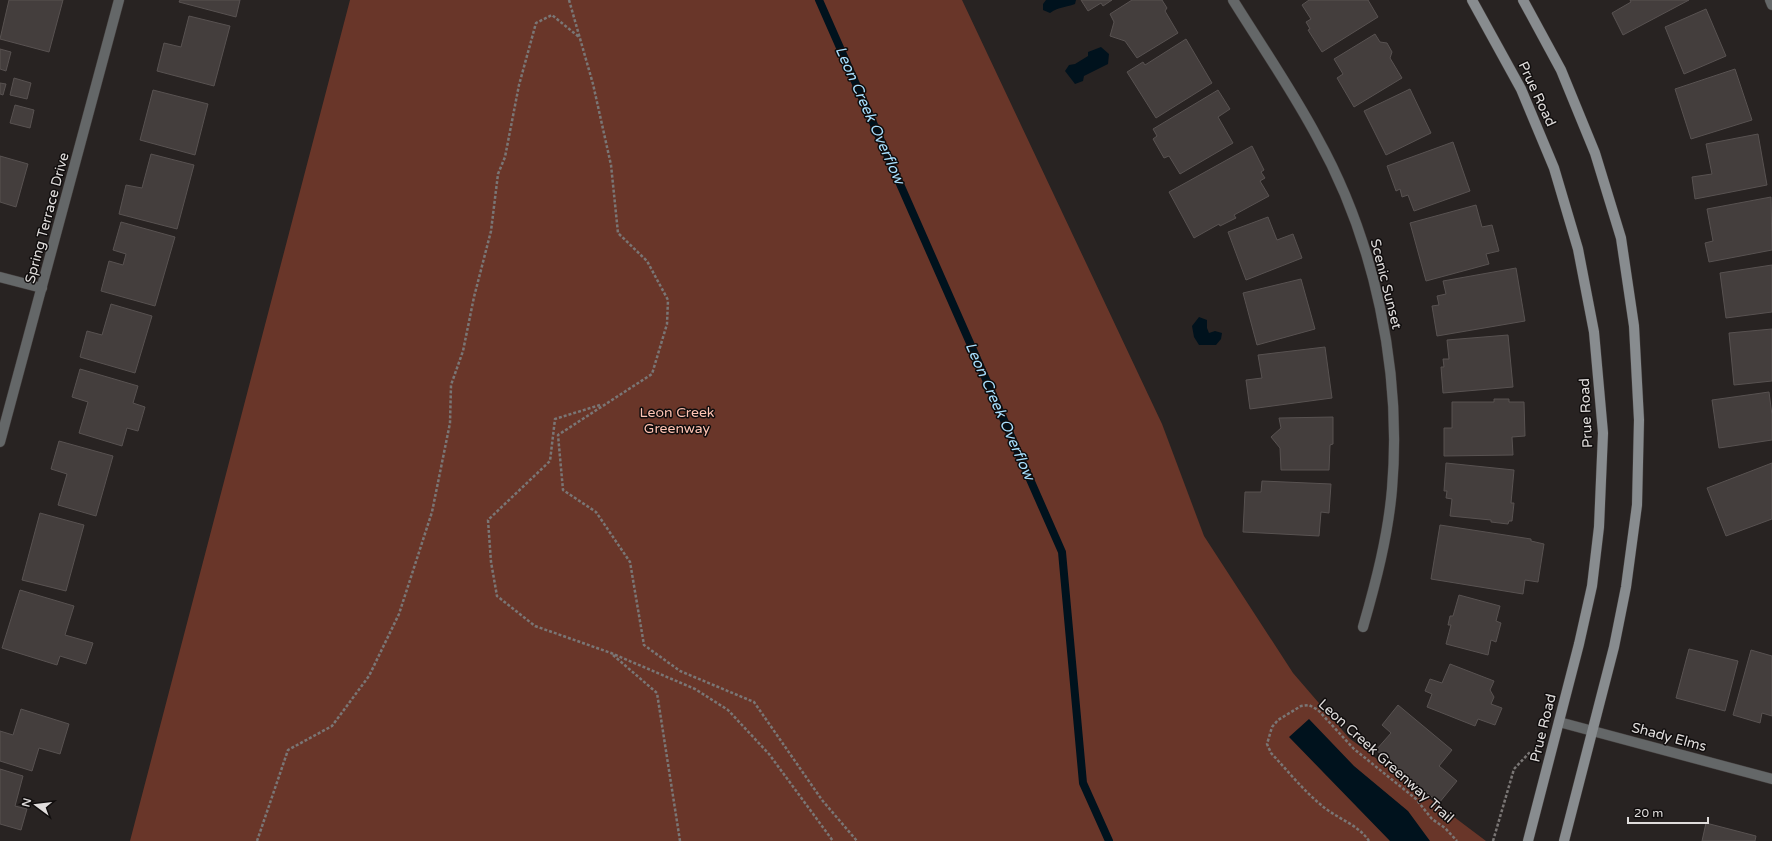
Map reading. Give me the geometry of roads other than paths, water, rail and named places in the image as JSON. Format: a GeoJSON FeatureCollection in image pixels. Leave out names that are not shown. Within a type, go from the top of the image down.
{"type":"FeatureCollection","features":[{"type":"Feature","properties":{"kind":"main road","name":"Prue Road"},"geometry":{"type":"LineString","coordinates":[[1472,0],[1521,89],[1554,168],[1578,249],[1594,332],[1603,433],[1599,527],[1592,586],[1528,841]]}},
{"type":"Feature","properties":{"kind":"main road"},"geometry":{"type":"LineString","coordinates":[[1522,0],[1561,70],[1595,153],[1620,238],[1634,326],[1639,420],[1637,505],[1626,587],[1614,647],[1594,731],[1564,841]]}},
{"type":"Feature","properties":{"kind":"street","name":"Spring Terrace Drive"},"geometry":{"type":"LineString","coordinates":[[0,442],[119,0]]}},
{"type":"Feature","properties":{"kind":"street","name":"Scenic Sunset"},"geometry":{"type":"LineString","coordinates":[[1233,0],[1318,138],[1355,217],[1384,323],[1394,406],[1392,490],[1379,572],[1363,627]]}},
{"type":"Feature","properties":{"kind":"street"},"geometry":{"type":"LineString","coordinates":[[1770,0],[1772,4]]}},
{"type":"Feature","properties":{"kind":"street"},"geometry":{"type":"LineString","coordinates":[[0,277],[42,288]]}},
{"type":"Feature","properties":{"kind":"street","name":"Shady Elms"},"geometry":{"type":"LineString","coordinates":[[1559,722],[1772,779]]}},
{"type":"Feature","properties":{"kind":"water"},"geometry":{"type":"Polygon","coordinates":[[[1046,0],[1076,0],[1075,4],[1060,8],[1050,13],[1043,10],[1043,4],[1046,0]]]}},
{"type":"Feature","properties":{"kind":"water"},"geometry":{"type":"Polygon","coordinates":[[[1101,47],[1109,54],[1108,64],[1084,76],[1083,81],[1075,84],[1065,71],[1069,65],[1075,64],[1088,56],[1088,52],[1101,47]]]}},
{"type":"Feature","properties":{"kind":"water"},"geometry":{"type":"Polygon","coordinates":[[[1199,317],[1207,320],[1207,328],[1209,333],[1215,331],[1222,333],[1221,339],[1216,345],[1199,345],[1194,337],[1192,326],[1199,317]]]}},
{"type":"Feature","properties":{"kind":"water"},"geometry":{"type":"Polygon","coordinates":[[[1309,719],[1354,766],[1408,811],[1430,841],[1390,841],[1289,737],[1309,719]]]}},
{"type":"Feature","properties":{"kind":"waterway","name":"Leon Creek Overflow"},"geometry":{"type":"LineString","coordinates":[[819,0],[1062,552],[1083,783],[1109,841]]}},
{"type":"Feature","properties":{"kind":"park label","name":"Leon Creek Greenway"},"geometry":{"type":"Point","coordinates":[677,420]}}]}
